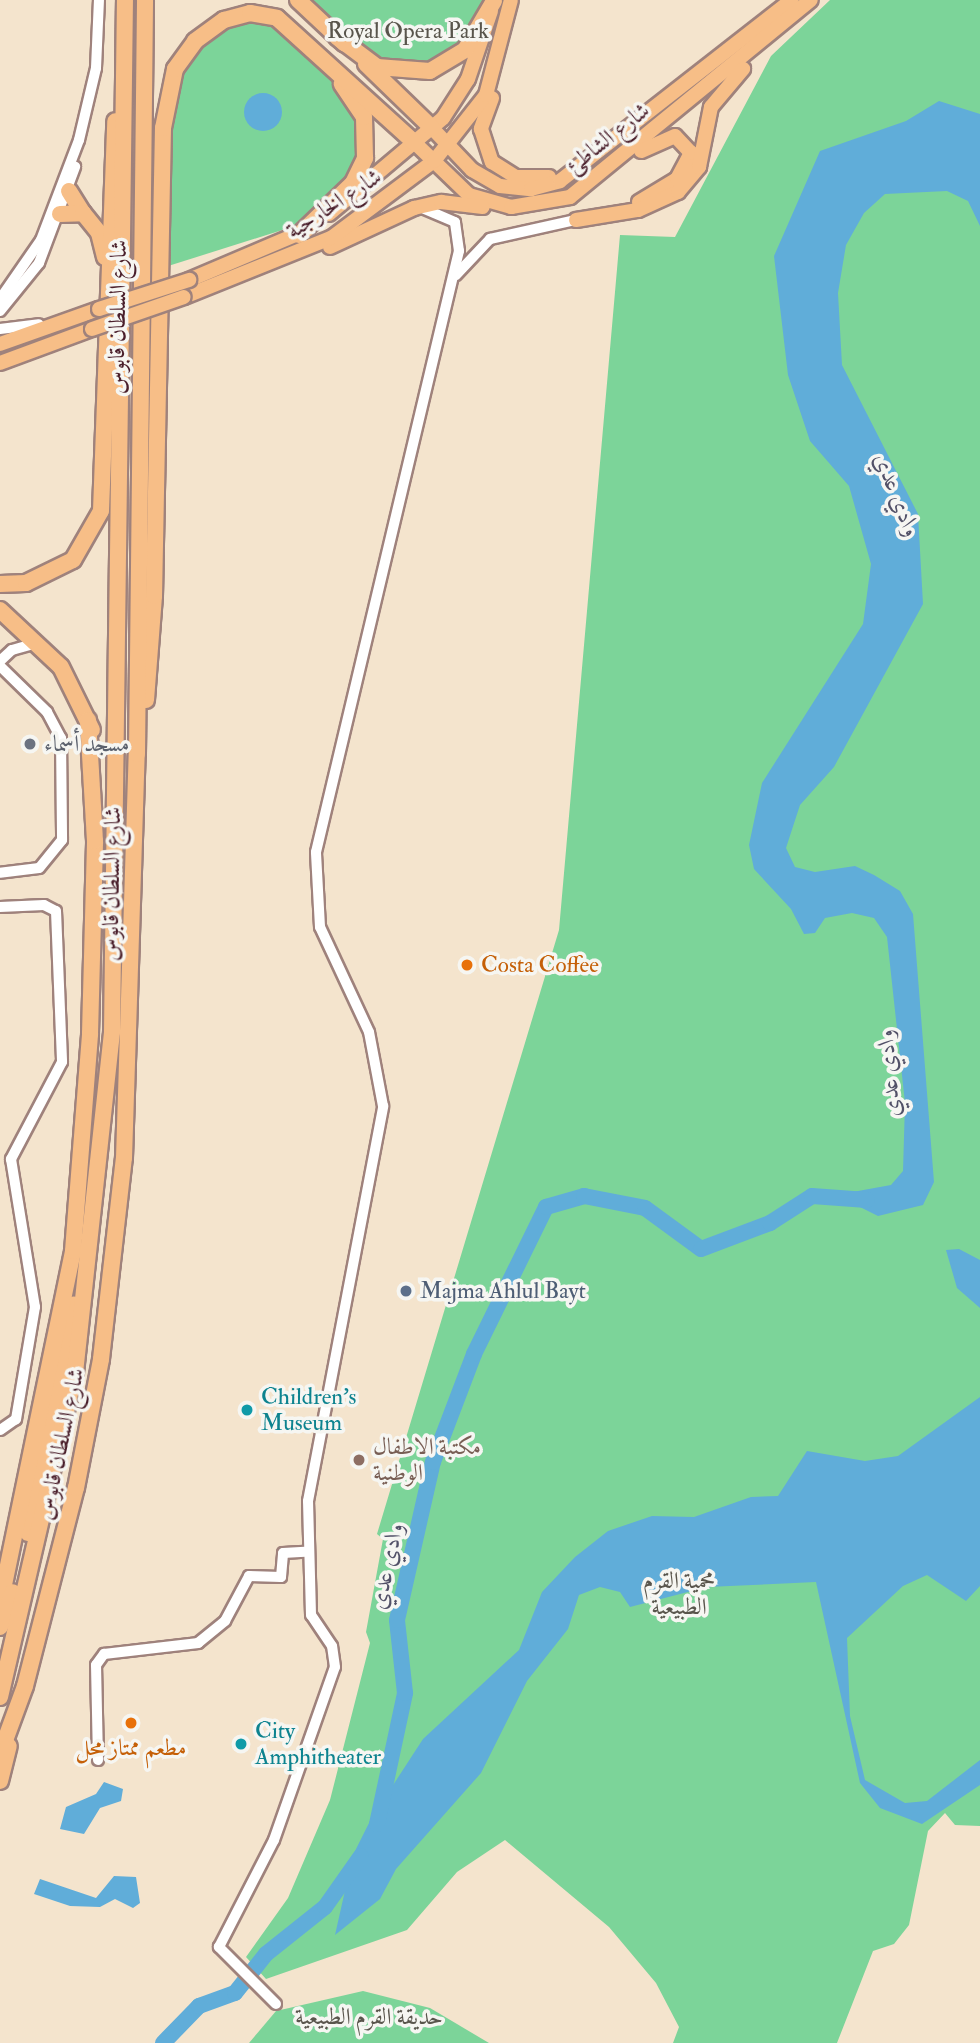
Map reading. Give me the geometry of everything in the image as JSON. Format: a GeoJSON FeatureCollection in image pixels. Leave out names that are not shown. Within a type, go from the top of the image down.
{"type":"FeatureCollection","features":[{"type":"Feature","properties":{"kind":"highway"},"geometry":{"type":"LineString","coordinates":[[101,329],[124,0]]}},
{"type":"Feature","properties":{"kind":"highway","name":"شارع السلطان قابوس"},"geometry":{"type":"LineString","coordinates":[[0,1697],[75,1373],[104,1133],[115,954],[124,0]]}},
{"type":"Feature","properties":{"kind":"highway","name":"شارع السلطان قابوس"},"geometry":{"type":"LineString","coordinates":[[0,1754],[25,1686],[76,1488],[112,1280],[132,1022],[145,0]]}},
{"type":"Feature","properties":{"kind":"highway"},"geometry":{"type":"LineString","coordinates":[[299,0],[432,128]]}},
{"type":"Feature","properties":{"kind":"highway"},"geometry":{"type":"LineString","coordinates":[[337,37],[377,67],[430,71],[465,50],[494,0]]}},
{"type":"Feature","properties":{"kind":"highway"},"geometry":{"type":"LineString","coordinates":[[137,754],[154,596],[169,88],[195,41],[238,15],[277,18],[311,43],[415,143]]}},
{"type":"Feature","properties":{"kind":"highway"},"geometry":{"type":"LineString","coordinates":[[299,235],[353,183],[367,146],[358,104],[311,43]]}},
{"type":"Feature","properties":{"kind":"highway"},"geometry":{"type":"LineString","coordinates":[[0,584],[50,575],[73,560],[94,532],[104,491],[101,329],[104,250],[69,191]]}},
{"type":"Feature","properties":{"kind":"highway"},"geometry":{"type":"LineString","coordinates":[[60,214],[83,213]]}},
{"type":"Feature","properties":{"kind":"highway"},"geometry":{"type":"LineString","coordinates":[[4,612],[40,643],[61,667],[89,720],[102,768],[105,902],[115,954]]}},
{"type":"Feature","properties":{"kind":"highway"},"geometry":{"type":"LineString","coordinates":[[0,1604],[74,1251],[90,1034],[95,841],[89,720]]}},
{"type":"Feature","properties":{"kind":"highway"},"geometry":{"type":"LineString","coordinates":[[0,1627],[32,1520],[104,1133]]}},
{"type":"Feature","properties":{"kind":"highway"},"geometry":{"type":"LineString","coordinates":[[0,1781],[25,1686]]}},
{"type":"Feature","properties":{"kind":"main road","name":"شارع الخارجية"},"geometry":{"type":"LineString","coordinates":[[0,344],[189,280],[299,235],[432,128],[468,79],[494,0]]}},
{"type":"Feature","properties":{"kind":"main road","name":"شارع الخارجية"},"geometry":{"type":"LineString","coordinates":[[0,363],[299,256],[359,220],[449,146],[486,95],[502,44],[511,0]]}},
{"type":"Feature","properties":{"kind":"main road","name":"شارع الشاطئ"},"geometry":{"type":"LineString","coordinates":[[432,128],[485,180],[516,189],[578,170],[792,0]]}},
{"type":"Feature","properties":{"kind":"main road","name":"شارع الشاطئ"},"geometry":{"type":"LineString","coordinates":[[415,143],[469,195],[512,207],[538,206],[570,197],[607,170],[811,0]]}},
{"type":"Feature","properties":{"kind":"main road"},"geometry":{"type":"LineString","coordinates":[[576,220],[638,210],[678,192],[699,167],[711,107],[776,31]]}},
{"type":"Feature","properties":{"kind":"main road"},"geometry":{"type":"LineString","coordinates":[[502,44],[481,129],[484,149],[516,177],[578,170]]}},
{"type":"Feature","properties":{"kind":"main road"},"geometry":{"type":"LineString","coordinates":[[576,220],[669,186],[685,169],[690,147],[669,136],[607,170]]}},
{"type":"Feature","properties":{"kind":"main road"},"geometry":{"type":"LineString","coordinates":[[299,256],[401,214],[441,202],[511,211],[538,206]]}},
{"type":"Feature","properties":{"kind":"street"},"geometry":{"type":"LineString","coordinates":[[0,311],[30,278],[69,191],[96,68],[99,0]]}},
{"type":"Feature","properties":{"kind":"street"},"geometry":{"type":"LineString","coordinates":[[0,299],[37,249],[79,140]]}},
{"type":"Feature","properties":{"kind":"street"},"geometry":{"type":"LineString","coordinates":[[69,191],[70,163]]}},
{"type":"Feature","properties":{"kind":"street"},"geometry":{"type":"LineString","coordinates":[[276,2004],[219,1947],[279,1829],[335,1667],[331,1646],[311,1615],[305,1552],[308,1501],[383,1106],[369,1032],[320,927],[316,852],[459,243],[455,222],[437,209],[401,214]]}},
{"type":"Feature","properties":{"kind":"street"},"geometry":{"type":"LineString","coordinates":[[450,283],[474,249],[490,239],[576,220]]}},
{"type":"Feature","properties":{"kind":"street"},"geometry":{"type":"LineString","coordinates":[[0,329],[80,315]]}},
{"type":"Feature","properties":{"kind":"street"},"geometry":{"type":"LineString","coordinates":[[4,612],[12,650]]}},
{"type":"Feature","properties":{"kind":"street"},"geometry":{"type":"LineString","coordinates":[[0,873],[39,868],[62,840],[57,726],[0,664],[12,650],[40,643]]}},
{"type":"Feature","properties":{"kind":"street"},"geometry":{"type":"LineString","coordinates":[[0,907],[44,905],[56,911],[62,1062],[12,1159],[35,1307],[16,1419],[0,1430]]}},
{"type":"Feature","properties":{"kind":"street"},"geometry":{"type":"LineString","coordinates":[[98,1760],[96,1665],[104,1654],[198,1643],[225,1621],[250,1576],[281,1577],[283,1553],[305,1552]]}},
{"type":"Feature","properties":{"kind":"green space","name":"Royal Opera Park"},"geometry":{"type":"Polygon","coordinates":[[[312,0],[485,0],[452,52],[421,64],[390,63],[355,42],[312,0]]]}},
{"type":"Feature","properties":{"kind":"green space","name":"محمية القرم الطبيعية"},"geometry":{"type":"Polygon","coordinates":[[[830,0],[980,0],[980,1826],[955,1825],[945,1813],[928,1831],[909,1925],[894,1944],[873,1951],[837,2043],[673,2043],[679,2027],[656,1983],[609,1927],[505,1840],[457,1872],[407,1930],[266,1979],[246,1957],[288,1898],[330,1800],[370,1643],[366,1632],[383,1539],[377,1534],[559,930],[620,235],[675,237],[771,56],[830,0]]]}},
{"type":"Feature","properties":{"kind":"green space"},"geometry":{"type":"Polygon","coordinates":[[[251,20],[275,25],[307,47],[354,106],[362,145],[350,176],[295,226],[165,267],[169,129],[180,73],[211,34],[251,20]]]}},
{"type":"Feature","properties":{"kind":"green space","name":"حديقة القرم الطبيعية"},"geometry":{"type":"Polygon","coordinates":[[[363,1991],[430,2008],[489,2043],[249,2043],[276,2011],[363,1991]]]}},
{"type":"Feature","properties":{"kind":"water"},"geometry":{"type":"Polygon","coordinates":[[[263,93],[276,99],[282,112],[276,125],[263,131],[250,125],[244,112],[250,99],[263,93]]]}},
{"type":"Feature","properties":{"kind":"water"},"geometry":{"type":"Polygon","coordinates":[[[939,101],[980,114],[980,226],[968,201],[947,191],[885,194],[864,213],[846,245],[838,293],[842,365],[918,514],[923,604],[834,767],[800,805],[786,848],[795,867],[815,872],[855,866],[874,875],[900,891],[913,914],[934,1182],[923,1205],[878,1216],[836,1195],[891,1185],[903,1171],[905,1103],[887,937],[874,918],[852,913],[825,918],[815,933],[804,934],[791,909],[754,869],[749,845],[762,783],[863,624],[871,564],[849,486],[810,441],[788,375],[774,256],[820,151],[906,121],[939,101]]]}},
{"type":"Feature","properties":{"kind":"water"},"geometry":{"type":"Polygon","coordinates":[[[959,1249],[980,1260],[980,1308],[957,1288],[946,1250],[959,1249]]]}},
{"type":"Feature","properties":{"kind":"water"},"geometry":{"type":"Polygon","coordinates":[[[980,1397],[980,1586],[966,1601],[927,1575],[903,1586],[847,1638],[850,1716],[865,1780],[905,1803],[927,1801],[980,1760],[980,1785],[922,1824],[880,1808],[860,1783],[816,1582],[707,1587],[630,1607],[620,1592],[600,1587],[579,1595],[568,1629],[527,1681],[481,1773],[396,1869],[380,1899],[335,1935],[353,1855],[371,1819],[423,1739],[519,1650],[542,1592],[575,1557],[608,1531],[652,1516],[694,1517],[751,1497],[778,1496],[807,1451],[865,1461],[898,1456],[980,1397]]]}},
{"type":"Feature","properties":{"kind":"water"},"geometry":{"type":"Polygon","coordinates":[[[104,1782],[123,1789],[121,1801],[100,1808],[84,1834],[60,1829],[66,1807],[96,1794],[104,1782]]]}},
{"type":"Feature","properties":{"kind":"water"},"geometry":{"type":"Polygon","coordinates":[[[114,1876],[136,1877],[140,1903],[133,1908],[115,1899],[100,1907],[70,1906],[34,1894],[40,1879],[96,1898],[114,1876]]]}},
{"type":"Feature","properties":{"kind":"waterway","name":"وادي عدي"},"geometry":{"type":"LineString","coordinates":[[377,1824],[405,1693],[397,1620],[433,1462],[474,1354],[546,1207],[584,1196],[645,1208],[701,1249],[770,1223],[812,1196],[867,1200]]}},
{"type":"Feature","properties":{"kind":"waterway","name":"وادي عدي"},"geometry":{"type":"LineString","coordinates":[[163,2043],[199,2006],[235,1993],[266,1954],[325,1907],[361,1856]]}},
{"type":"Feature","properties":{"kind":"place","name":"مسجد أسماء"},"geometry":{"type":"Point","coordinates":[30,744]}},
{"type":"Feature","properties":{"kind":"place","name":"Costa Coffee"},"geometry":{"type":"Point","coordinates":[467,965]}},
{"type":"Feature","properties":{"kind":"place","name":"Majma Ahlul Bayt"},"geometry":{"type":"Point","coordinates":[406,1291]}},
{"type":"Feature","properties":{"kind":"place","name":"Children's Museum"},"geometry":{"type":"Point","coordinates":[247,1410]}},
{"type":"Feature","properties":{"kind":"place","name":"مكتبة الاطفال الوطنية"},"geometry":{"type":"Point","coordinates":[359,1460]}},
{"type":"Feature","properties":{"kind":"place","name":"مطعم ممتاز محل"},"geometry":{"type":"Point","coordinates":[131,1723]}},
{"type":"Feature","properties":{"kind":"place","name":"City Amphitheater"},"geometry":{"type":"Point","coordinates":[241,1744]}}]}
